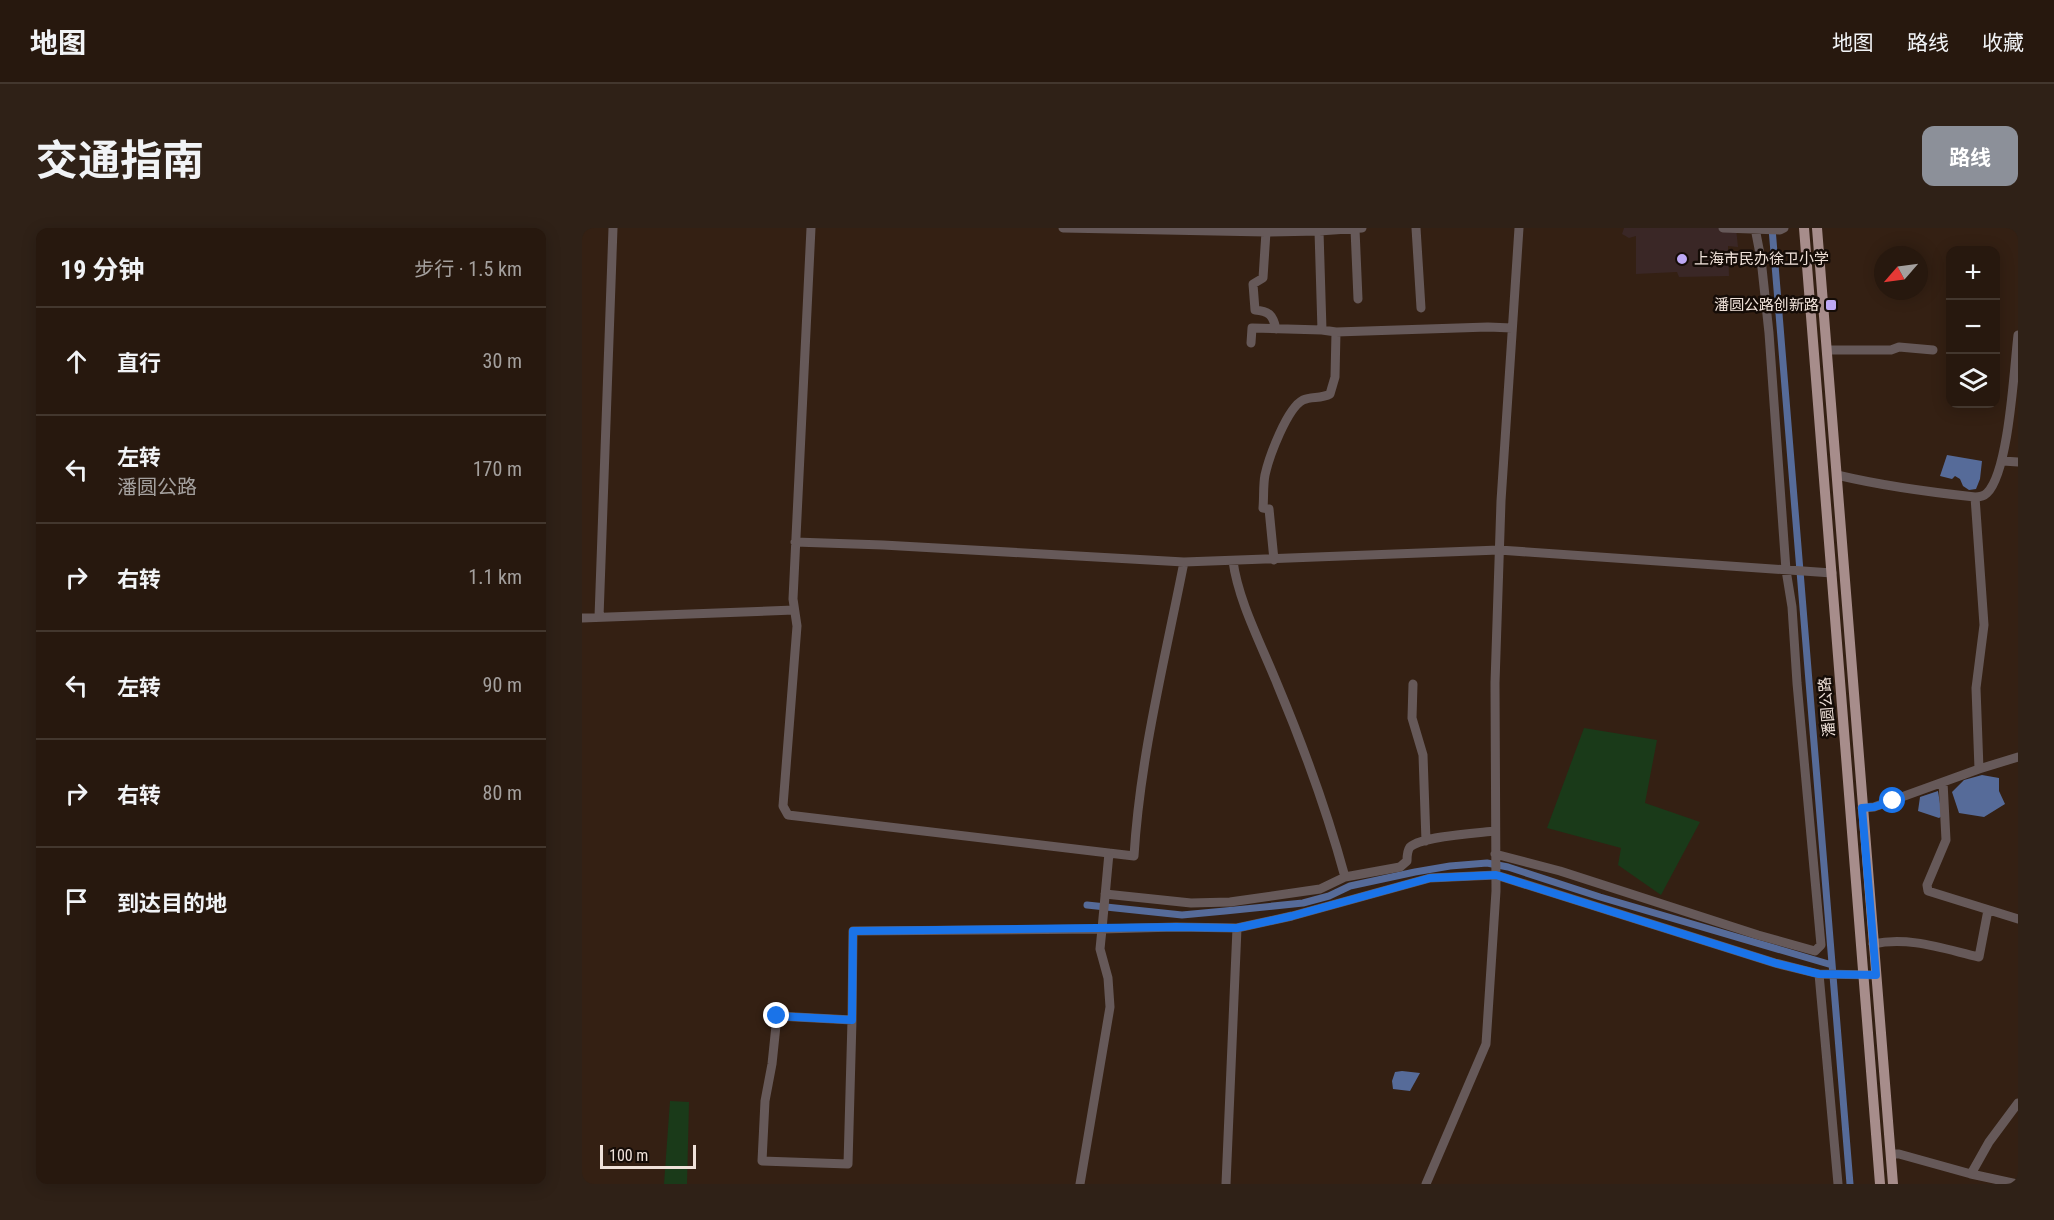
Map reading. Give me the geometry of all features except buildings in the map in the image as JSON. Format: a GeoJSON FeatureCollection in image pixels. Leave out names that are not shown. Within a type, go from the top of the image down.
{"type":"FeatureCollection","features":[{"type":"Feature","properties":{"kind":"main road","name":"潘圆公路"},"geometry":{"type":"LineString","coordinates":[[1804,228],[1880,1184]]}},
{"type":"Feature","properties":{"kind":"main road","name":"潘圆公路"},"geometry":{"type":"LineString","coordinates":[[1817,228],[1893,1184]]}},
{"type":"Feature","properties":{"kind":"street"},"geometry":{"type":"LineString","coordinates":[[599,617],[613,228]]}},
{"type":"Feature","properties":{"kind":"street"},"geometry":{"type":"LineString","coordinates":[[811,228],[793,599],[797,626],[783,806],[788,815],[1134,856],[1136,816],[1144,762],[1184,562]]}},
{"type":"Feature","properties":{"kind":"street"},"geometry":{"type":"LineString","coordinates":[[1063,228],[1241,229],[1266,232],[1362,228]]}},
{"type":"Feature","properties":{"kind":"street"},"geometry":{"type":"LineString","coordinates":[[1416,228],[1421,308]]}},
{"type":"Feature","properties":{"kind":"street"},"geometry":{"type":"LineString","coordinates":[[1426,1184],[1486,1044],[1496,874],[1495,683],[1499,550],[1519,228]]}},
{"type":"Feature","properties":{"kind":"street"},"geometry":{"type":"LineString","coordinates":[[1723,228],[1782,229]]}},
{"type":"Feature","properties":{"kind":"street"},"geometry":{"type":"LineString","coordinates":[[1355,229],[1358,299]]}},
{"type":"Feature","properties":{"kind":"street"},"geometry":{"type":"LineString","coordinates":[[1495,854],[1560,871],[1815,951],[1821,945],[1769,333],[1756,229]]}},
{"type":"Feature","properties":{"kind":"street"},"geometry":{"type":"LineString","coordinates":[[1319,231],[1322,330]]}},
{"type":"Feature","properties":{"kind":"street"},"geometry":{"type":"LineString","coordinates":[[1266,232],[1263,278],[1253,284],[1254,310],[1267,311],[1272,315],[1276,329]]}},
{"type":"Feature","properties":{"kind":"street"},"geometry":{"type":"LineString","coordinates":[[1251,343],[1252,328],[1336,332],[1512,328]]}},
{"type":"Feature","properties":{"kind":"street"},"geometry":{"type":"LineString","coordinates":[[1274,560],[1269,509],[1263,508],[1265,474],[1280,436],[1296,406],[1302,400],[1323,398],[1330,394],[1335,377],[1336,332]]}},
{"type":"Feature","properties":{"kind":"street"},"geometry":{"type":"LineString","coordinates":[[1837,475],[1874,484],[1974,497],[1988,492],[1997,478],[2003,461],[2018,335]]}},
{"type":"Feature","properties":{"kind":"street"},"geometry":{"type":"LineString","coordinates":[[1827,350],[1891,350],[1899,347],[1933,350]]}},
{"type":"Feature","properties":{"kind":"street"},"geometry":{"type":"LineString","coordinates":[[2003,461],[2018,462]]}},
{"type":"Feature","properties":{"kind":"street"},"geometry":{"type":"LineString","coordinates":[[1974,497],[1984,625],[1976,688],[1979,769]]}},
{"type":"Feature","properties":{"kind":"street"},"geometry":{"type":"LineString","coordinates":[[795,543],[884,545],[1184,562],[1499,550],[1832,573]]}},
{"type":"Feature","properties":{"kind":"street"},"geometry":{"type":"LineString","coordinates":[[1233,561],[1240,591],[1305,752],[1345,876]]}},
{"type":"Feature","properties":{"kind":"street"},"geometry":{"type":"LineString","coordinates":[[582,618],[794,610]]}},
{"type":"Feature","properties":{"kind":"street"},"geometry":{"type":"LineString","coordinates":[[1413,684],[1412,718],[1423,755],[1426,841]]}},
{"type":"Feature","properties":{"kind":"street"},"geometry":{"type":"LineString","coordinates":[[1862,808],[1874,807],[1979,769],[2018,759]]}},
{"type":"Feature","properties":{"kind":"street"},"geometry":{"type":"LineString","coordinates":[[1943,782],[1946,840],[1927,885],[1928,891],[2018,919]]}},
{"type":"Feature","properties":{"kind":"street"},"geometry":{"type":"LineString","coordinates":[[1105,894],[1191,903],[1230,902],[1320,889],[1345,876],[1400,867],[1407,861],[1410,847],[1426,841],[1495,831]]}},
{"type":"Feature","properties":{"kind":"street"},"geometry":{"type":"LineString","coordinates":[[1080,1184],[1110,1007],[1108,978],[1100,949],[1109,854]]}},
{"type":"Feature","properties":{"kind":"street"},"geometry":{"type":"LineString","coordinates":[[852,1020],[777,1016],[765,1101],[762,1161],[848,1164],[852,1020],[853,931],[1237,928],[1292,916],[1430,878],[1496,874],[1775,963],[1819,974],[1876,975]]}},
{"type":"Feature","properties":{"kind":"street"},"geometry":{"type":"LineString","coordinates":[[1873,944],[1891,940],[1909,942],[1979,957],[1988,909]]}},
{"type":"Feature","properties":{"kind":"street"},"geometry":{"type":"LineString","coordinates":[[1227,1184],[1237,928]]}},
{"type":"Feature","properties":{"kind":"street"},"geometry":{"type":"LineString","coordinates":[[1819,974],[1838,1184]]}},
{"type":"Feature","properties":{"kind":"street"},"geometry":{"type":"LineString","coordinates":[[1971,1174],[1989,1142],[2018,1103]]}},
{"type":"Feature","properties":{"kind":"street"},"geometry":{"type":"LineString","coordinates":[[1890,1154],[1899,1154],[2017,1184]]}},
{"type":"Feature","properties":{"kind":"shaded area","name":"上海市民办徐卫小学"},"geometry":{"type":"Polygon","coordinates":[[[1624,228],[1736,228],[1738,247],[1728,246],[1729,276],[1679,277],[1677,272],[1636,274],[1636,236],[1629,238],[1622,234],[1624,228]]]}},
{"type":"Feature","properties":{"kind":"green space"},"geometry":{"type":"Polygon","coordinates":[[[1584,728],[1657,740],[1645,803],[1700,822],[1661,895],[1618,865],[1621,848],[1547,828],[1584,728]]]}},
{"type":"Feature","properties":{"kind":"green space"},"geometry":{"type":"Polygon","coordinates":[[[670,1101],[689,1102],[687,1184],[664,1184],[670,1101]]]}},
{"type":"Feature","properties":{"kind":"water"},"geometry":{"type":"Polygon","coordinates":[[[1947,455],[1982,461],[1980,479],[1976,489],[1969,490],[1955,476],[1952,479],[1940,476],[1947,455]]]}},
{"type":"Feature","properties":{"kind":"water"},"geometry":{"type":"Polygon","coordinates":[[[1982,775],[1999,778],[1999,791],[2005,804],[1984,817],[1959,813],[1952,792],[1964,780],[1982,775]]]}},
{"type":"Feature","properties":{"kind":"water"},"geometry":{"type":"Polygon","coordinates":[[[1938,791],[1942,816],[1939,818],[1918,811],[1920,797],[1938,791]]]}},
{"type":"Feature","properties":{"kind":"water"},"geometry":{"type":"Polygon","coordinates":[[[1395,1072],[1420,1073],[1410,1091],[1393,1089],[1392,1081],[1395,1072]]]}},
{"type":"Feature","properties":{"kind":"waterway"},"geometry":{"type":"LineString","coordinates":[[1772,228],[1850,1184]]}},
{"type":"Feature","properties":{"kind":"waterway"},"geometry":{"type":"LineString","coordinates":[[1087,905],[1182,915],[1303,903],[1329,896],[1350,886],[1450,866],[1487,863],[1508,867],[1600,897],[1832,965]]}},
{"type":"Feature","properties":{"kind":"place","name":"上海市民办徐卫小学"},"geometry":{"type":"Point","coordinates":[1682,259]}},
{"type":"Feature","properties":{"kind":"place","name":"潘圆公路创新路"},"geometry":{"type":"Point","coordinates":[1831,305]}},
{"type":"Feature","properties":{"kind":"route"},"geometry":{"type":"LineString","coordinates":[[777,1016],[852,1020],[853,931],[1237,928],[1292,916],[1430,878],[1496,875],[1775,963],[1819,974],[1876,975],[1862,808],[1893,801]]}}]}
